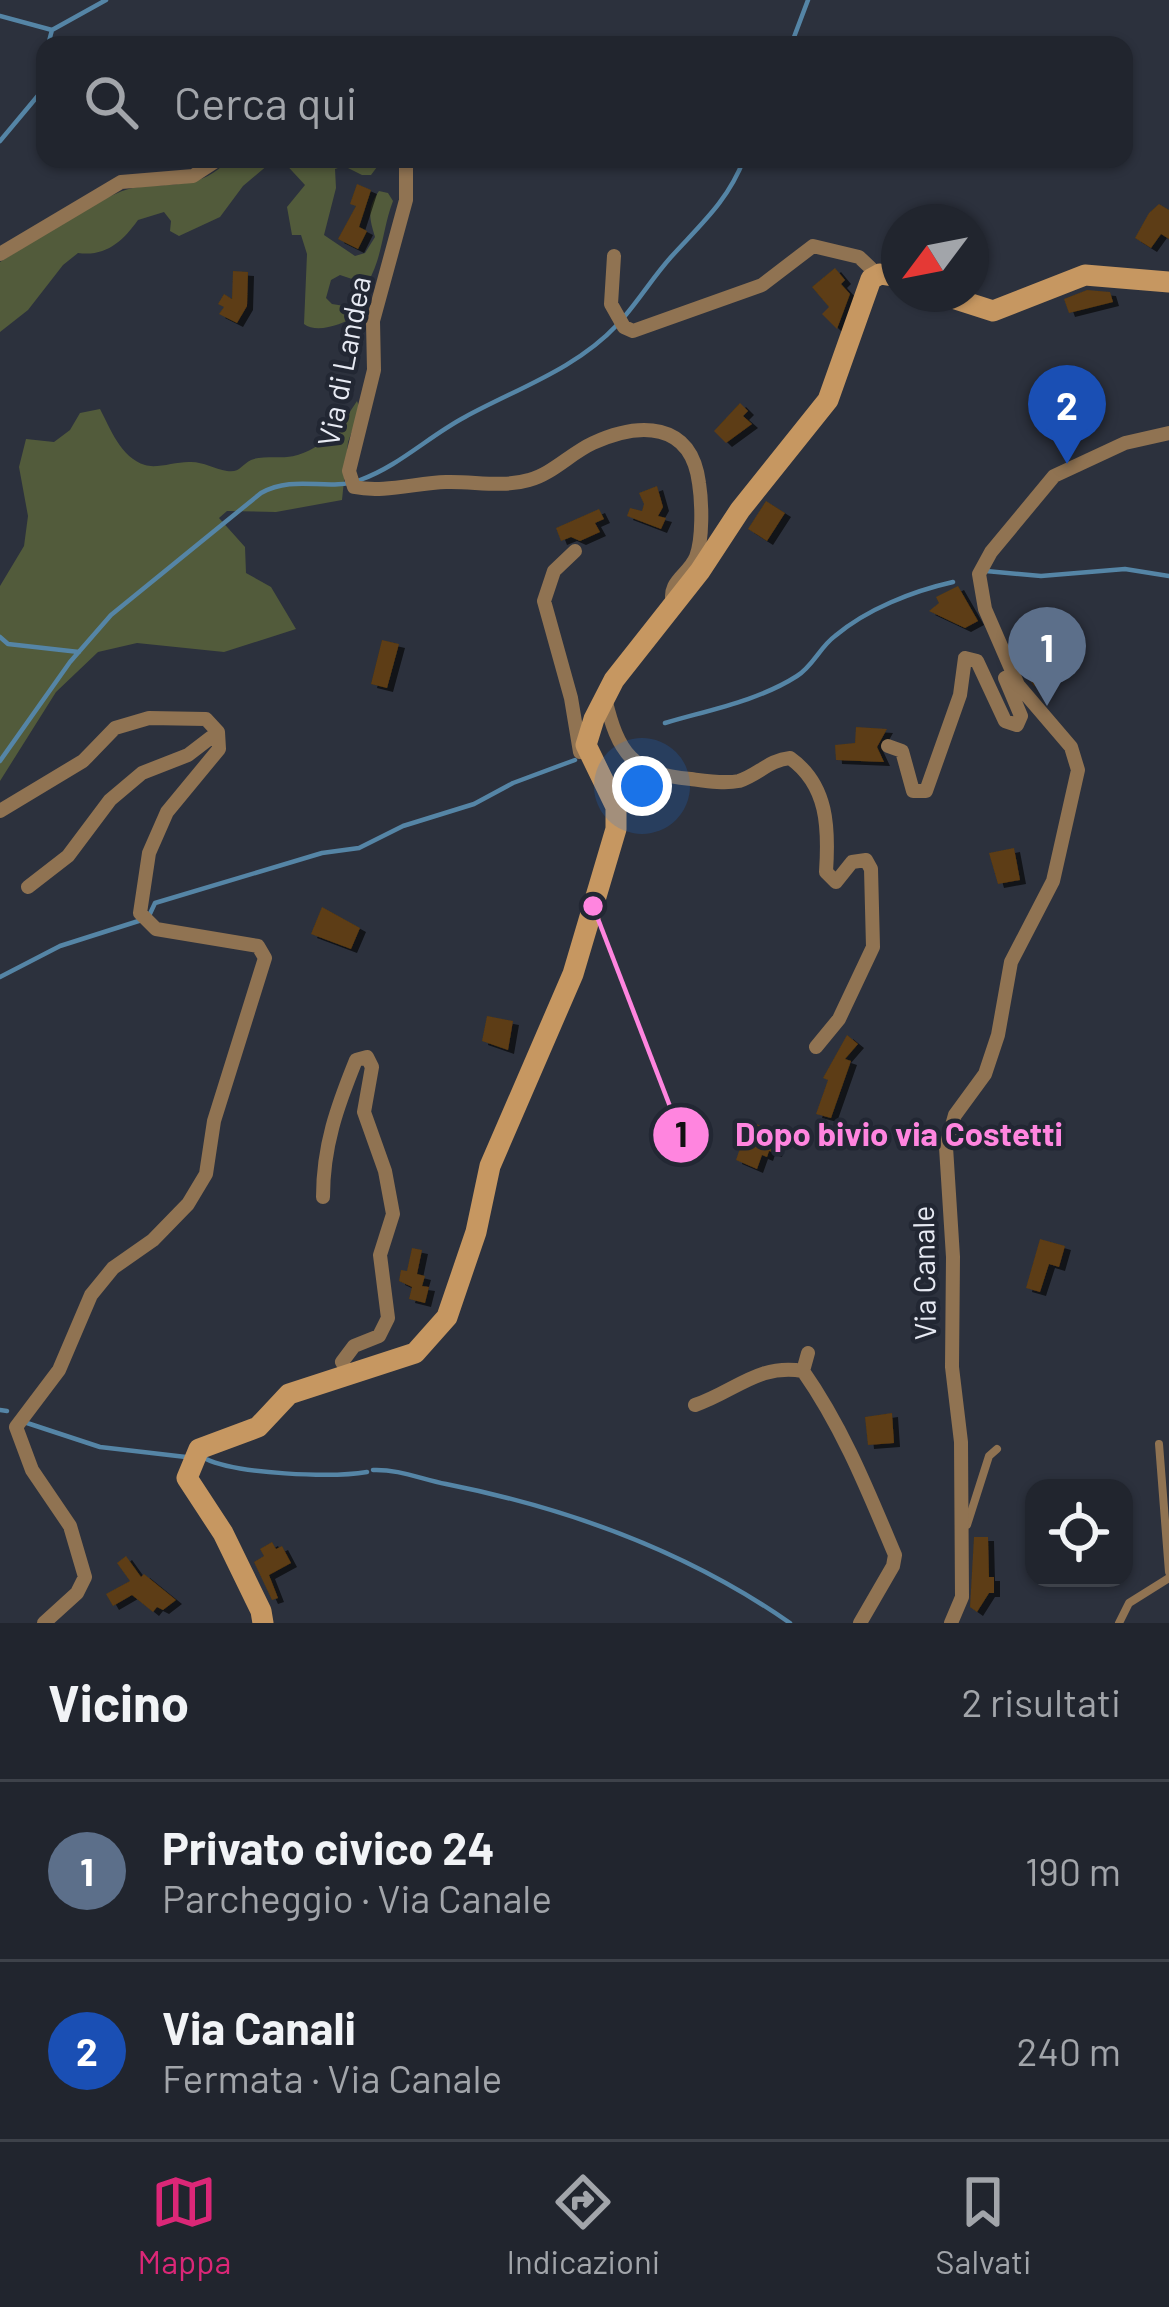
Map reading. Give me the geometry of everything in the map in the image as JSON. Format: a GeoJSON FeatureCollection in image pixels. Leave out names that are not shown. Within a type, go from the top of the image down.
{"type":"FeatureCollection","features":[{"type":"Feature","properties":{"kind":"street"},"geometry":{"type":"LineString","coordinates":[[0,254],[121,182],[193,176],[205,168]]}},
{"type":"Feature","properties":{"kind":"street","name":"Via di Landea"},"geometry":{"type":"LineString","coordinates":[[406,168],[406,200],[373,321],[374,370],[349,471],[354,487],[509,484],[535,479],[592,443],[637,429],[664,431],[683,444],[699,480],[698,553],[674,584],[673,604]]}},
{"type":"Feature","properties":{"kind":"street"},"geometry":{"type":"LineString","coordinates":[[614,256],[611,304],[624,327],[633,331],[762,285],[813,246],[859,256],[881,271]]}},
{"type":"Feature","properties":{"kind":"street"},"geometry":{"type":"LineString","coordinates":[[989,310],[1022,302],[1061,281],[1084,275],[1169,282]]}},
{"type":"Feature","properties":{"kind":"street"},"geometry":{"type":"LineString","coordinates":[[263,1623],[223,1533],[187,1478],[199,1449],[258,1427],[289,1394],[415,1353],[447,1317],[476,1232],[490,1166],[573,974],[616,829],[616,807],[586,746],[604,698],[740,510],[828,400],[871,279],[881,277]]}},
{"type":"Feature","properties":{"kind":"street","name":"Via Canale"},"geometry":{"type":"LineString","coordinates":[[951,1623],[962,1597],[961,1442],[952,1367],[946,1147],[955,1115],[985,1074],[998,1035],[1011,962],[1053,881],[1078,770],[1071,747],[1018,685],[980,592],[979,574],[1035,494],[1054,476],[1125,443],[1169,433]]}},
{"type":"Feature","properties":{"kind":"street"},"geometry":{"type":"LineString","coordinates":[[575,551],[554,571],[544,602],[571,698],[580,754],[594,766]]}},
{"type":"Feature","properties":{"kind":"street"},"geometry":{"type":"LineString","coordinates":[[888,746],[902,751],[913,791],[926,790],[960,695],[965,658],[977,661],[1005,721],[1016,725],[1021,716],[1005,678],[1014,675]]}},
{"type":"Feature","properties":{"kind":"street"},"geometry":{"type":"LineString","coordinates":[[604,698],[619,747],[646,771],[662,777],[737,781],[774,759],[790,758],[806,769],[817,786],[827,820],[826,872],[830,879],[836,882],[852,862],[866,860],[871,869],[873,947],[839,1019],[816,1047]]}},
{"type":"Feature","properties":{"kind":"street"},"geometry":{"type":"LineString","coordinates":[[0,811],[83,760],[115,728],[148,718],[206,718],[218,732],[219,749],[167,812],[149,853],[140,913],[156,929],[258,946],[265,958],[214,1121],[206,1174],[188,1204],[153,1240],[112,1268],[91,1295],[59,1370],[16,1426],[32,1469],[70,1526],[85,1577],[77,1593],[44,1623]]}},
{"type":"Feature","properties":{"kind":"street"},"geometry":{"type":"LineString","coordinates":[[28,887],[68,856],[110,800],[142,772],[188,755],[218,732]]}},
{"type":"Feature","properties":{"kind":"street"},"geometry":{"type":"LineString","coordinates":[[323,1198],[323,1158],[332,1119],[356,1060],[367,1057],[372,1067],[364,1112],[385,1172],[393,1214],[380,1255],[388,1318],[379,1336],[354,1346],[342,1362],[348,1372]]}},
{"type":"Feature","properties":{"kind":"street"},"geometry":{"type":"LineString","coordinates":[[803,1371],[808,1353]]}},
{"type":"Feature","properties":{"kind":"street"},"geometry":{"type":"LineString","coordinates":[[695,1406],[758,1372],[803,1371],[855,1461],[895,1555],[860,1623]]}},
{"type":"Feature","properties":{"kind":"lane"},"geometry":{"type":"LineString","coordinates":[[1119,1623],[1129,1603],[1169,1575],[1159,1444]]}},
{"type":"Feature","properties":{"kind":"lane"},"geometry":{"type":"LineString","coordinates":[[962,1540],[989,1456],[997,1449]]}},
{"type":"Feature","properties":{"kind":"green space"},"geometry":{"type":"Polygon","coordinates":[[[264,168],[243,186],[220,217],[179,236],[170,231],[171,221],[164,212],[138,220],[105,250],[78,253],[28,310],[0,332],[0,262],[120,192],[196,181],[218,169],[264,168]]]}},
{"type":"Feature","properties":{"kind":"green space"},"geometry":{"type":"Polygon","coordinates":[[[289,168],[338,168],[324,235],[355,256],[365,253],[375,237],[370,213],[379,191],[388,193],[393,201],[367,284],[340,275],[331,280],[326,298],[332,304],[351,307],[356,316],[323,328],[304,324],[307,254],[301,235],[292,235],[287,207],[305,185],[289,168]]]}},
{"type":"Feature","properties":{"kind":"green space"},"geometry":{"type":"Polygon","coordinates":[[[348,168],[376,168],[371,175],[348,168]]]}},
{"type":"Feature","properties":{"kind":"green space"},"geometry":{"type":"Polygon","coordinates":[[[357,401],[360,409],[348,442],[342,500],[276,512],[227,511],[219,518],[245,547],[246,573],[271,587],[296,629],[224,652],[137,643],[98,652],[56,692],[0,781],[0,586],[24,546],[28,516],[19,467],[26,439],[54,442],[70,430],[80,413],[100,409],[117,442],[145,465],[196,462],[231,471],[254,459],[299,455],[319,445],[357,401]]]}},
{"type":"Feature","properties":{"kind":"building"},"geometry":{"type":"Polygon","coordinates":[[[357,184],[371,190],[359,227],[367,231],[358,249],[338,239],[356,206],[350,204],[357,184]]]}},
{"type":"Feature","properties":{"kind":"building"},"geometry":{"type":"Polygon","coordinates":[[[1159,204],[1169,210],[1169,239],[1161,234],[1151,248],[1135,238],[1159,204]]]}},
{"type":"Feature","properties":{"kind":"building"},"geometry":{"type":"Polygon","coordinates":[[[835,268],[850,294],[837,329],[822,314],[829,307],[812,287],[835,268]]]}},
{"type":"Feature","properties":{"kind":"building"},"geometry":{"type":"Polygon","coordinates":[[[233,271],[248,272],[247,306],[237,323],[219,314],[224,307],[218,304],[224,294],[232,299],[233,271]]]}},
{"type":"Feature","properties":{"kind":"building"},"geometry":{"type":"Polygon","coordinates":[[[1087,290],[1110,292],[1113,302],[1069,313],[1064,299],[1087,290]]]}},
{"type":"Feature","properties":{"kind":"building"},"geometry":{"type":"Polygon","coordinates":[[[740,403],[748,411],[743,416],[752,424],[726,443],[714,431],[740,403]]]}},
{"type":"Feature","properties":{"kind":"building"},"geometry":{"type":"Polygon","coordinates":[[[657,486],[663,507],[658,516],[666,518],[661,529],[627,516],[630,508],[642,511],[639,493],[657,486]]]}},
{"type":"Feature","properties":{"kind":"building"},"geometry":{"type":"Polygon","coordinates":[[[766,501],[785,513],[767,541],[748,529],[766,501]]]}},
{"type":"Feature","properties":{"kind":"building"},"geometry":{"type":"Polygon","coordinates":[[[599,509],[604,519],[595,523],[600,532],[580,541],[571,537],[561,541],[556,528],[599,509]]]}},
{"type":"Feature","properties":{"kind":"building"},"geometry":{"type":"Polygon","coordinates":[[[958,586],[978,621],[965,628],[929,611],[939,603],[936,597],[958,586]]]}},
{"type":"Feature","properties":{"kind":"building"},"geometry":{"type":"Polygon","coordinates":[[[1040,637],[1054,679],[1034,686],[1025,673],[1028,669],[1020,644],[1040,637]]]}},
{"type":"Feature","properties":{"kind":"building"},"geometry":{"type":"Polygon","coordinates":[[[382,640],[399,644],[387,688],[371,684],[382,640]]]}},
{"type":"Feature","properties":{"kind":"building"},"geometry":{"type":"Polygon","coordinates":[[[856,727],[887,729],[877,747],[884,762],[836,760],[835,745],[855,743],[856,727]]]}},
{"type":"Feature","properties":{"kind":"building"},"geometry":{"type":"Polygon","coordinates":[[[1014,848],[1020,880],[998,884],[989,853],[1014,848]]]}},
{"type":"Feature","properties":{"kind":"building"},"geometry":{"type":"Polygon","coordinates":[[[322,907],[360,928],[351,949],[311,934],[322,907]]]}},
{"type":"Feature","properties":{"kind":"building"},"geometry":{"type":"Polygon","coordinates":[[[487,1016],[513,1021],[508,1050],[482,1041],[487,1016]]]}},
{"type":"Feature","properties":{"kind":"building"},"geometry":{"type":"Polygon","coordinates":[[[847,1035],[858,1044],[845,1059],[851,1061],[831,1118],[816,1114],[828,1080],[823,1078],[847,1035]]]}},
{"type":"Feature","properties":{"kind":"building"},"geometry":{"type":"Polygon","coordinates":[[[749,1122],[782,1132],[776,1153],[762,1155],[757,1169],[736,1160],[749,1122]]]}},
{"type":"Feature","properties":{"kind":"building"},"geometry":{"type":"Polygon","coordinates":[[[1040,1239],[1065,1246],[1059,1267],[1049,1264],[1040,1292],[1026,1288],[1040,1239]]]}},
{"type":"Feature","properties":{"kind":"building"},"geometry":{"type":"Polygon","coordinates":[[[412,1248],[422,1250],[417,1274],[425,1276],[422,1286],[429,1287],[425,1303],[409,1299],[412,1287],[399,1281],[401,1270],[407,1271],[412,1248]]]}},
{"type":"Feature","properties":{"kind":"building"},"geometry":{"type":"Polygon","coordinates":[[[892,1413],[894,1443],[868,1445],[865,1417],[892,1413]]]}},
{"type":"Feature","properties":{"kind":"building"},"geometry":{"type":"Polygon","coordinates":[[[974,1537],[988,1537],[989,1577],[994,1577],[994,1593],[989,1593],[977,1612],[970,1607],[974,1537]]]}},
{"type":"Feature","properties":{"kind":"building"},"geometry":{"type":"Polygon","coordinates":[[[272,1542],[276,1549],[282,1546],[291,1563],[269,1575],[278,1598],[272,1600],[254,1562],[264,1556],[260,1549],[272,1542]]]}},
{"type":"Feature","properties":{"kind":"building"},"geometry":{"type":"Polygon","coordinates":[[[126,1556],[141,1577],[144,1574],[176,1600],[153,1612],[132,1595],[113,1606],[106,1594],[130,1581],[117,1563],[126,1556]]]}},
{"type":"Feature","properties":{"kind":"waterway"},"geometry":{"type":"LineString","coordinates":[[0,16],[52,30],[106,0]]}},
{"type":"Feature","properties":{"kind":"waterway"},"geometry":{"type":"LineString","coordinates":[[794,36],[808,0]]}},
{"type":"Feature","properties":{"kind":"waterway"},"geometry":{"type":"LineString","coordinates":[[50,36],[52,30]]}},
{"type":"Feature","properties":{"kind":"waterway"},"geometry":{"type":"LineString","coordinates":[[0,141],[36,98]]}},
{"type":"Feature","properties":{"kind":"waterway"},"geometry":{"type":"LineString","coordinates":[[624,317],[722,200],[740,168]]}},
{"type":"Feature","properties":{"kind":"waterway"},"geometry":{"type":"LineString","coordinates":[[0,761],[70,662],[111,615],[261,493],[287,485],[348,483],[374,474],[465,417],[564,366],[617,325]]}},
{"type":"Feature","properties":{"kind":"waterway"},"geometry":{"type":"LineString","coordinates":[[986,571],[1041,576],[1125,569],[1169,576]]}},
{"type":"Feature","properties":{"kind":"waterway"},"geometry":{"type":"LineString","coordinates":[[665,723],[782,685],[803,672],[830,640],[861,617],[953,582]]}},
{"type":"Feature","properties":{"kind":"waterway"},"geometry":{"type":"LineString","coordinates":[[0,637],[8,644],[79,652]]}},
{"type":"Feature","properties":{"kind":"waterway"},"geometry":{"type":"LineString","coordinates":[[0,977],[60,946],[148,918],[155,903],[322,853],[359,848],[403,826],[474,804],[513,783],[575,760]]}},
{"type":"Feature","properties":{"kind":"waterway"},"geometry":{"type":"LineString","coordinates":[[0,1410],[7,1411]]}},
{"type":"Feature","properties":{"kind":"waterway"},"geometry":{"type":"LineString","coordinates":[[24,1422],[100,1447],[186,1457]]}},
{"type":"Feature","properties":{"kind":"waterway"},"geometry":{"type":"LineString","coordinates":[[206,1459],[285,1473],[367,1472]]}},
{"type":"Feature","properties":{"kind":"waterway"},"geometry":{"type":"LineString","coordinates":[[373,1470],[491,1494],[625,1536],[710,1575],[790,1623]]}},
{"type":"Feature","properties":{"kind":"place","name":"Via Canali"},"geometry":{"type":"Point","coordinates":[1067,464]}},
{"type":"Feature","properties":{"kind":"place","name":"Privato civico 24"},"geometry":{"type":"Point","coordinates":[1047,706]}},
{"type":"Feature","properties":{"kind":"place","name":"Dopo bivio via Costetti"},"geometry":{"type":"Point","coordinates":[593,906]}}]}
